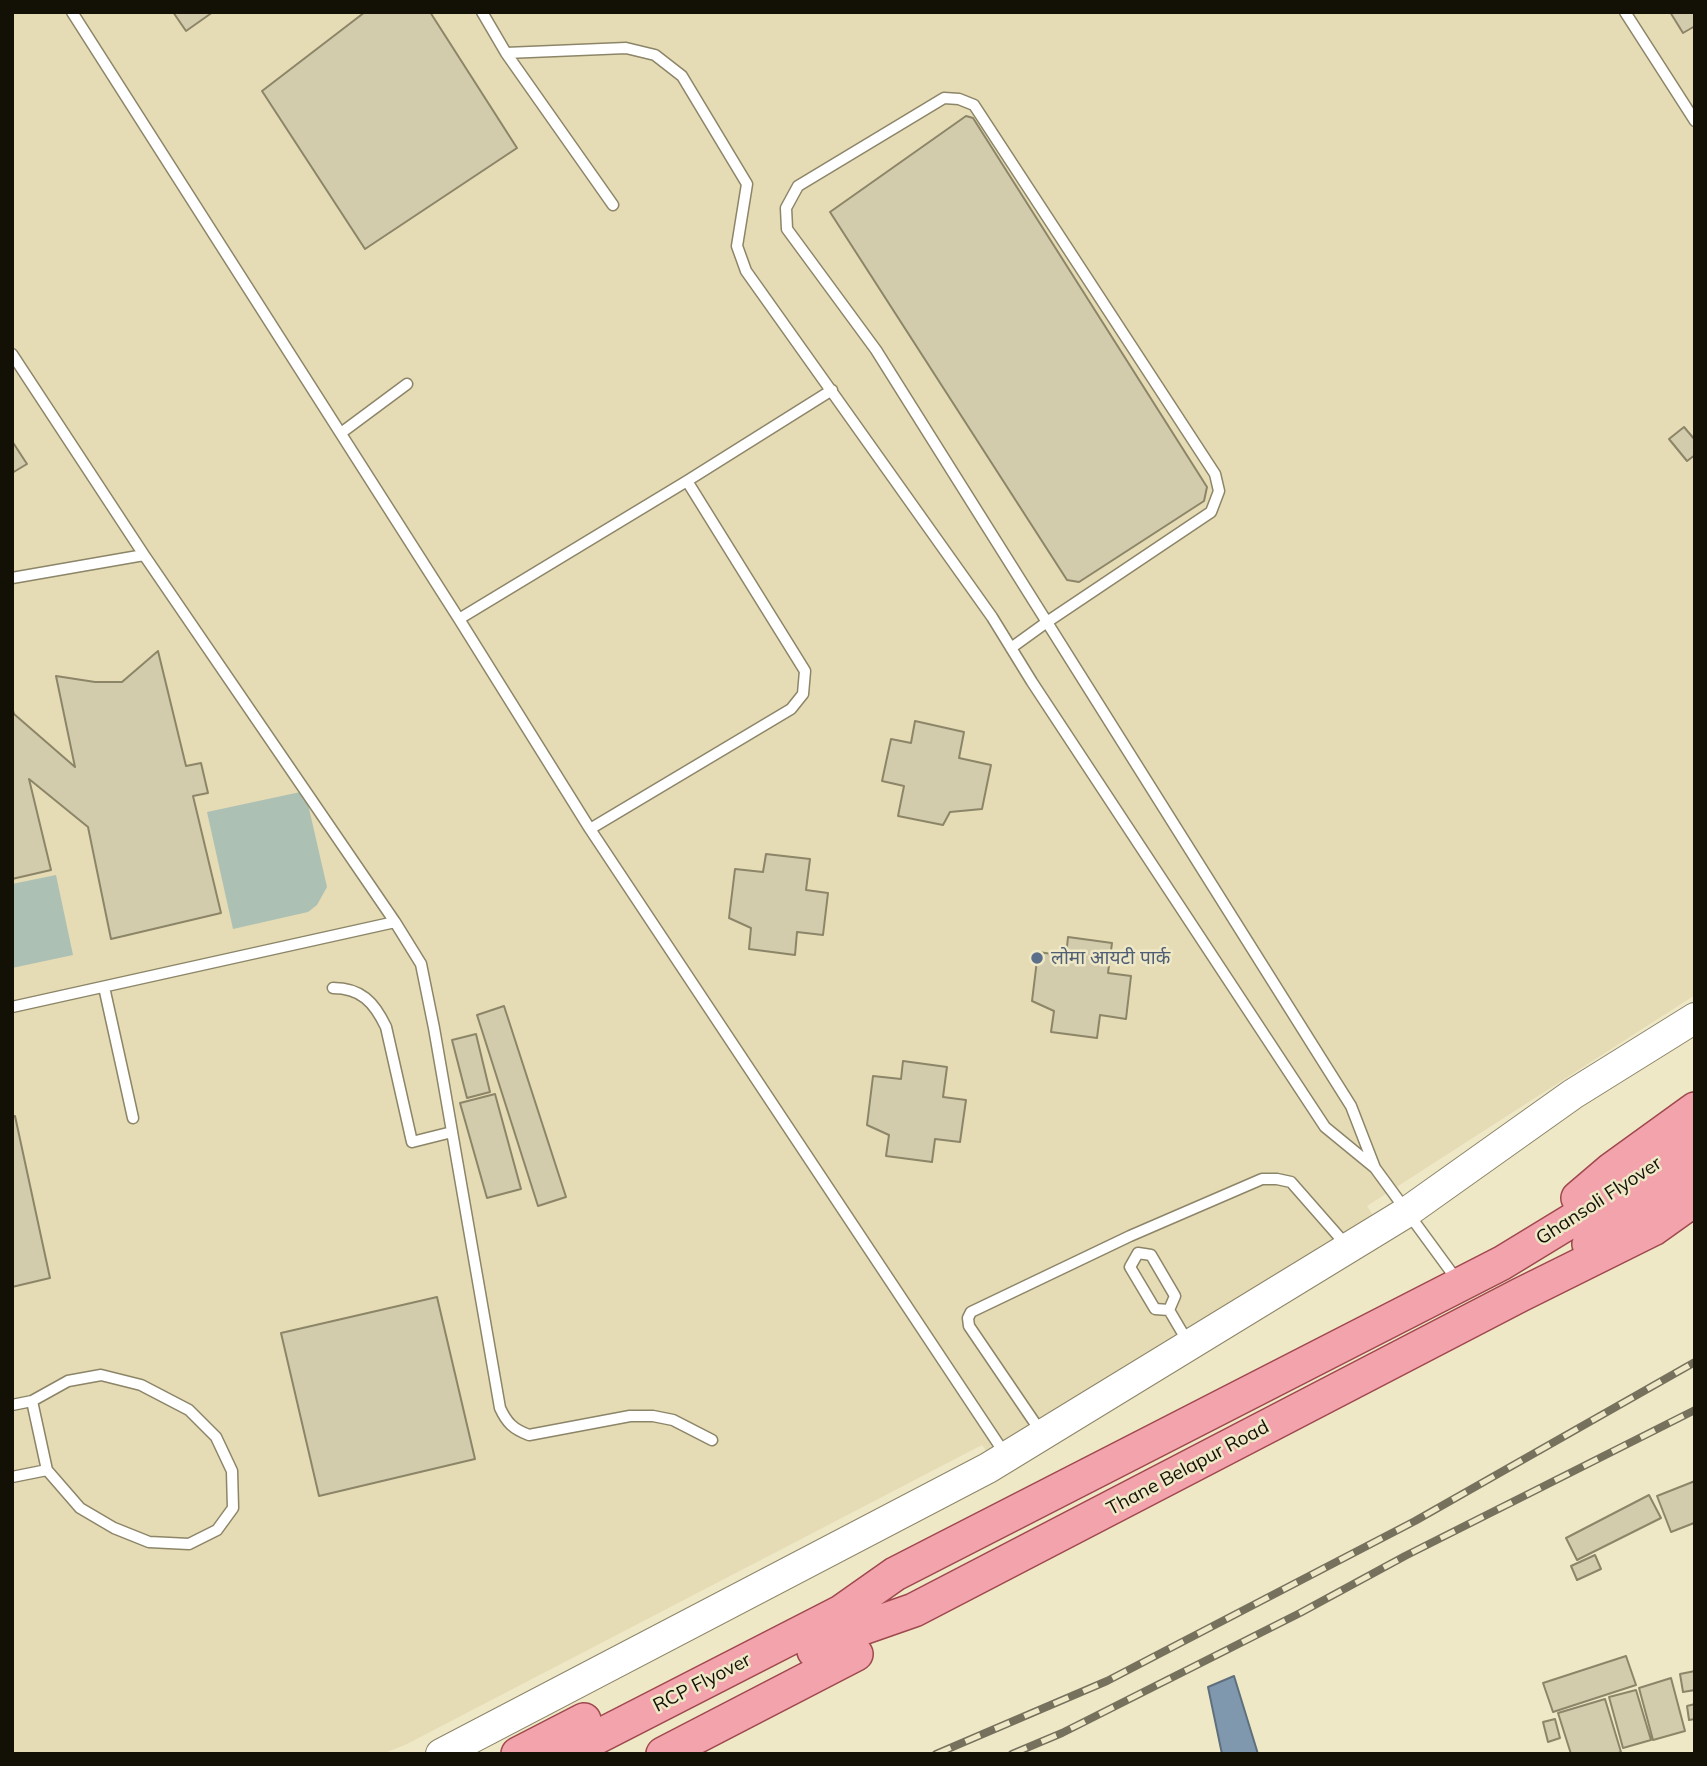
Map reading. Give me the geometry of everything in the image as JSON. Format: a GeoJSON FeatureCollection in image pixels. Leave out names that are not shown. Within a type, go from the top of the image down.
{"type":"FeatureCollection","features":[{"type":"Feature","properties":{"kind":"main road"},"geometry":{"type":"LineString","coordinates":[[1502,1263],[1612,1169],[1695,1109]]}},
{"type":"Feature","properties":{"kind":"main road","name":"Ghansoli Flyover"},"geometry":{"type":"LineString","coordinates":[[1520,1295],[1632,1198],[1695,1138]]}},
{"type":"Feature","properties":{"kind":"main road","name":"Ghansoli Flyover"},"geometry":{"type":"LineString","coordinates":[[1502,1263],[1695,1167]]}},
{"type":"Feature","properties":{"kind":"main road"},"geometry":{"type":"LineString","coordinates":[[1520,1295],[1653,1229],[1695,1199]]}},
{"type":"Feature","properties":{"kind":"main road","name":"Thane Belapur Road"},"geometry":{"type":"LineString","coordinates":[[846,1622],[895,1574],[1502,1263]]}},
{"type":"Feature","properties":{"kind":"main road","name":"Thane Belapur Road"},"geometry":{"type":"LineString","coordinates":[[846,1622],[915,1610],[1520,1295]]}},
{"type":"Feature","properties":{"kind":"main road"},"geometry":{"type":"LineString","coordinates":[[518,1754],[831,1594],[895,1574]]}},
{"type":"Feature","properties":{"kind":"main road"},"geometry":{"type":"LineString","coordinates":[[663,1754],[861,1651],[915,1610]]}},
{"type":"Feature","properties":{"kind":"main road","name":"RCP Flyover"},"geometry":{"type":"LineString","coordinates":[[564,1754],[846,1622]]}},
{"type":"Feature","properties":{"kind":"main road","name":"RCP Flyover"},"geometry":{"type":"LineString","coordinates":[[614,1754],[846,1622]]}},
{"type":"Feature","properties":{"kind":"street"},"geometry":{"type":"LineString","coordinates":[[441,1754],[1007,1456],[1407,1212],[1573,1094],[1695,1018]]}},
{"type":"Feature","properties":{"kind":"lane"},"geometry":{"type":"LineString","coordinates":[[72,12],[352,454],[460,619],[590,829],[1007,1456]]}},
{"type":"Feature","properties":{"kind":"lane"},"geometry":{"type":"LineString","coordinates":[[482,12],[506,53],[612,205]]}},
{"type":"Feature","properties":{"kind":"lane"},"geometry":{"type":"LineString","coordinates":[[1625,12],[1695,121]]}},
{"type":"Feature","properties":{"kind":"lane"},"geometry":{"type":"LineString","coordinates":[[506,53],[626,48],[655,55],[682,76],[747,184],[737,247],[746,271],[992,617],[1325,1126],[1375,1168],[1460,1284]]}},
{"type":"Feature","properties":{"kind":"lane"},"geometry":{"type":"LineString","coordinates":[[1011,648],[1047,622],[1211,512],[1220,492],[1215,474],[974,105],[959,99],[944,98],[798,186],[786,208],[787,229],[876,350],[1047,622],[1350,1106],[1375,1168]]}},
{"type":"Feature","properties":{"kind":"lane"},"geometry":{"type":"LineString","coordinates":[[12,354],[144,555],[421,964],[500,1408],[506,1422],[529,1435],[630,1416],[653,1416],[673,1420],[712,1440]]}},
{"type":"Feature","properties":{"kind":"lane"},"geometry":{"type":"LineString","coordinates":[[341,433],[407,384]]}},
{"type":"Feature","properties":{"kind":"lane"},"geometry":{"type":"LineString","coordinates":[[460,619],[832,390]]}},
{"type":"Feature","properties":{"kind":"lane"},"geometry":{"type":"LineString","coordinates":[[590,829],[791,709],[803,694],[805,671],[687,481]]}},
{"type":"Feature","properties":{"kind":"lane"},"geometry":{"type":"LineString","coordinates":[[12,578],[144,555]]}},
{"type":"Feature","properties":{"kind":"lane"},"geometry":{"type":"LineString","coordinates":[[12,1007],[395,922]]}},
{"type":"Feature","properties":{"kind":"lane"},"geometry":{"type":"LineString","coordinates":[[104,987],[132,1118]]}},
{"type":"Feature","properties":{"kind":"lane"},"geometry":{"type":"LineString","coordinates":[[333,988],[348,988],[361,995],[379,1012],[386,1027],[412,1142],[452,1132]]}},
{"type":"Feature","properties":{"kind":"lane"},"geometry":{"type":"LineString","coordinates":[[1043,1434],[969,1326],[968,1318],[971,1312],[1130,1236],[1262,1178],[1291,1182],[1349,1248]]}},
{"type":"Feature","properties":{"kind":"lane"},"geometry":{"type":"LineString","coordinates":[[1130,1236],[1138,1254]]}},
{"type":"Feature","properties":{"kind":"lane"},"geometry":{"type":"LineString","coordinates":[[1138,1254],[1130,1267],[1155,1309],[1169,1310]]}},
{"type":"Feature","properties":{"kind":"lane"},"geometry":{"type":"LineString","coordinates":[[1138,1254],[1151,1255],[1175,1296],[1169,1310]]}},
{"type":"Feature","properties":{"kind":"lane"},"geometry":{"type":"LineString","coordinates":[[1169,1310],[1189,1345]]}},
{"type":"Feature","properties":{"kind":"lane"},"geometry":{"type":"LineString","coordinates":[[12,1405],[32,1401],[68,1381],[101,1375],[141,1385],[189,1410],[216,1437],[232,1471],[233,1508],[217,1530],[189,1544],[149,1542],[114,1528],[80,1508],[47,1470],[32,1401]]}},
{"type":"Feature","properties":{"kind":"lane"},"geometry":{"type":"LineString","coordinates":[[12,1478],[47,1470]]}},
{"type":"Feature","properties":{"kind":"shaded area"},"geometry":{"type":"Polygon","coordinates":[[[12,12],[1695,12],[1695,995],[1367,1206],[1374,1217],[987,1452],[982,1445],[405,1745],[382,1754],[12,1754],[12,12]]]}},
{"type":"Feature","properties":{"kind":"green space"},"geometry":{"type":"Polygon","coordinates":[[[305,791],[327,887],[317,905],[308,912],[233,929],[207,812],[305,791]]]}},
{"type":"Feature","properties":{"kind":"green space"},"geometry":{"type":"Polygon","coordinates":[[[56,875],[73,955],[12,968],[12,884],[56,875]]]}},
{"type":"Feature","properties":{"kind":"water"},"geometry":{"type":"Polygon","coordinates":[[[1234,1676],[1258,1754],[1222,1754],[1208,1687],[1234,1676]]]}},
{"type":"Feature","properties":{"kind":"building"},"geometry":{"type":"Polygon","coordinates":[[[173,12],[213,12],[186,31],[173,12]]]}},
{"type":"Feature","properties":{"kind":"building"},"geometry":{"type":"Polygon","coordinates":[[[365,12],[430,12],[517,148],[365,249],[262,91],[365,12]]]}},
{"type":"Feature","properties":{"kind":"building"},"geometry":{"type":"Polygon","coordinates":[[[1670,12],[1693,12],[1695,26],[1683,33],[1670,12]]]}},
{"type":"Feature","properties":{"kind":"building"},"geometry":{"type":"Polygon","coordinates":[[[966,116],[973,118],[1207,487],[1204,501],[1079,582],[1067,580],[830,212],[966,116]]]}},
{"type":"Feature","properties":{"kind":"building"},"geometry":{"type":"Polygon","coordinates":[[[1684,427],[1695,440],[1695,455],[1687,461],[1669,439],[1684,427]]]}},
{"type":"Feature","properties":{"kind":"building"},"geometry":{"type":"Polygon","coordinates":[[[12,441],[27,464],[12,473],[12,441]]]}},
{"type":"Feature","properties":{"kind":"building"},"geometry":{"type":"Polygon","coordinates":[[[158,651],[186,766],[201,763],[208,793],[193,796],[221,913],[111,939],[88,827],[29,779],[51,870],[12,879],[12,707],[14,714],[75,767],[56,676],[95,682],[122,682],[158,651]]]}},
{"type":"Feature","properties":{"kind":"building"},"geometry":{"type":"Polygon","coordinates":[[[915,721],[964,732],[959,758],[991,765],[982,809],[950,812],[943,825],[898,816],[904,786],[882,781],[891,739],[911,743],[915,721]]]}},
{"type":"Feature","properties":{"kind":"building"},"geometry":{"type":"Polygon","coordinates":[[[766,854],[810,859],[806,890],[828,893],[823,935],[797,932],[795,955],[749,949],[751,928],[729,918],[735,869],[763,872],[766,854]]]}},
{"type":"Feature","properties":{"kind":"building"},"geometry":{"type":"Polygon","coordinates":[[[1068,937],[1112,943],[1108,973],[1131,976],[1126,1019],[1100,1015],[1097,1038],[1051,1032],[1054,1011],[1032,1001],[1038,952],[1066,956],[1068,937]]]}},
{"type":"Feature","properties":{"kind":"building"},"geometry":{"type":"Polygon","coordinates":[[[504,1006],[566,1197],[538,1206],[477,1015],[504,1006]]]}},
{"type":"Feature","properties":{"kind":"building"},"geometry":{"type":"Polygon","coordinates":[[[476,1034],[490,1092],[467,1098],[452,1040],[476,1034]]]}},
{"type":"Feature","properties":{"kind":"building"},"geometry":{"type":"Polygon","coordinates":[[[903,1061],[947,1067],[943,1097],[966,1100],[960,1142],[935,1139],[932,1162],[886,1156],[889,1135],[867,1125],[873,1076],[901,1079],[903,1061]]]}},
{"type":"Feature","properties":{"kind":"building"},"geometry":{"type":"Polygon","coordinates":[[[495,1094],[521,1189],[487,1198],[460,1103],[495,1094]]]}},
{"type":"Feature","properties":{"kind":"building"},"geometry":{"type":"Polygon","coordinates":[[[15,1116],[50,1278],[12,1287],[12,1117],[15,1116]]]}},
{"type":"Feature","properties":{"kind":"building"},"geometry":{"type":"Polygon","coordinates":[[[437,1297],[475,1459],[319,1496],[281,1333],[437,1297]]]}},
{"type":"Feature","properties":{"kind":"building"},"geometry":{"type":"Polygon","coordinates":[[[1695,1481],[1695,1526],[1694,1523],[1671,1532],[1657,1496],[1695,1481]]]}},
{"type":"Feature","properties":{"kind":"building"},"geometry":{"type":"Polygon","coordinates":[[[1649,1495],[1661,1518],[1577,1560],[1566,1538],[1649,1495]]]}},
{"type":"Feature","properties":{"kind":"building"},"geometry":{"type":"Polygon","coordinates":[[[1595,1555],[1601,1569],[1577,1580],[1571,1566],[1595,1555]]]}},
{"type":"Feature","properties":{"kind":"building"},"geometry":{"type":"Polygon","coordinates":[[[1626,1656],[1636,1685],[1553,1712],[1543,1683],[1626,1656]]]}},
{"type":"Feature","properties":{"kind":"building"},"geometry":{"type":"Polygon","coordinates":[[[1695,1671],[1695,1690],[1683,1692],[1680,1674],[1695,1671]]]}},
{"type":"Feature","properties":{"kind":"building"},"geometry":{"type":"Polygon","coordinates":[[[1671,1678],[1685,1731],[1653,1740],[1639,1688],[1671,1678]]]}},
{"type":"Feature","properties":{"kind":"building"},"geometry":{"type":"Polygon","coordinates":[[[1636,1690],[1651,1740],[1623,1748],[1609,1697],[1636,1690]]]}},
{"type":"Feature","properties":{"kind":"building"},"geometry":{"type":"Polygon","coordinates":[[[1605,1699],[1621,1752],[1571,1754],[1558,1713],[1605,1699]]]}},
{"type":"Feature","properties":{"kind":"building"},"geometry":{"type":"Polygon","coordinates":[[[1695,1704],[1695,1719],[1689,1720],[1687,1706],[1695,1704]]]}},
{"type":"Feature","properties":{"kind":"building"},"geometry":{"type":"Polygon","coordinates":[[[1555,1719],[1560,1738],[1548,1742],[1543,1722],[1555,1719]]]}},
{"type":"Feature","properties":{"kind":"railway"},"geometry":{"type":"LineString","coordinates":[[936,1754],[1107,1681],[1415,1521],[1695,1362]]}},
{"type":"Feature","properties":{"kind":"railway"},"geometry":{"type":"LineString","coordinates":[[1012,1754],[1062,1733],[1695,1410]]}},
{"type":"Feature","properties":{"kind":"place","name":"लोमा आयटी पार्क"},"geometry":{"type":"Point","coordinates":[1037,958]}}]}
